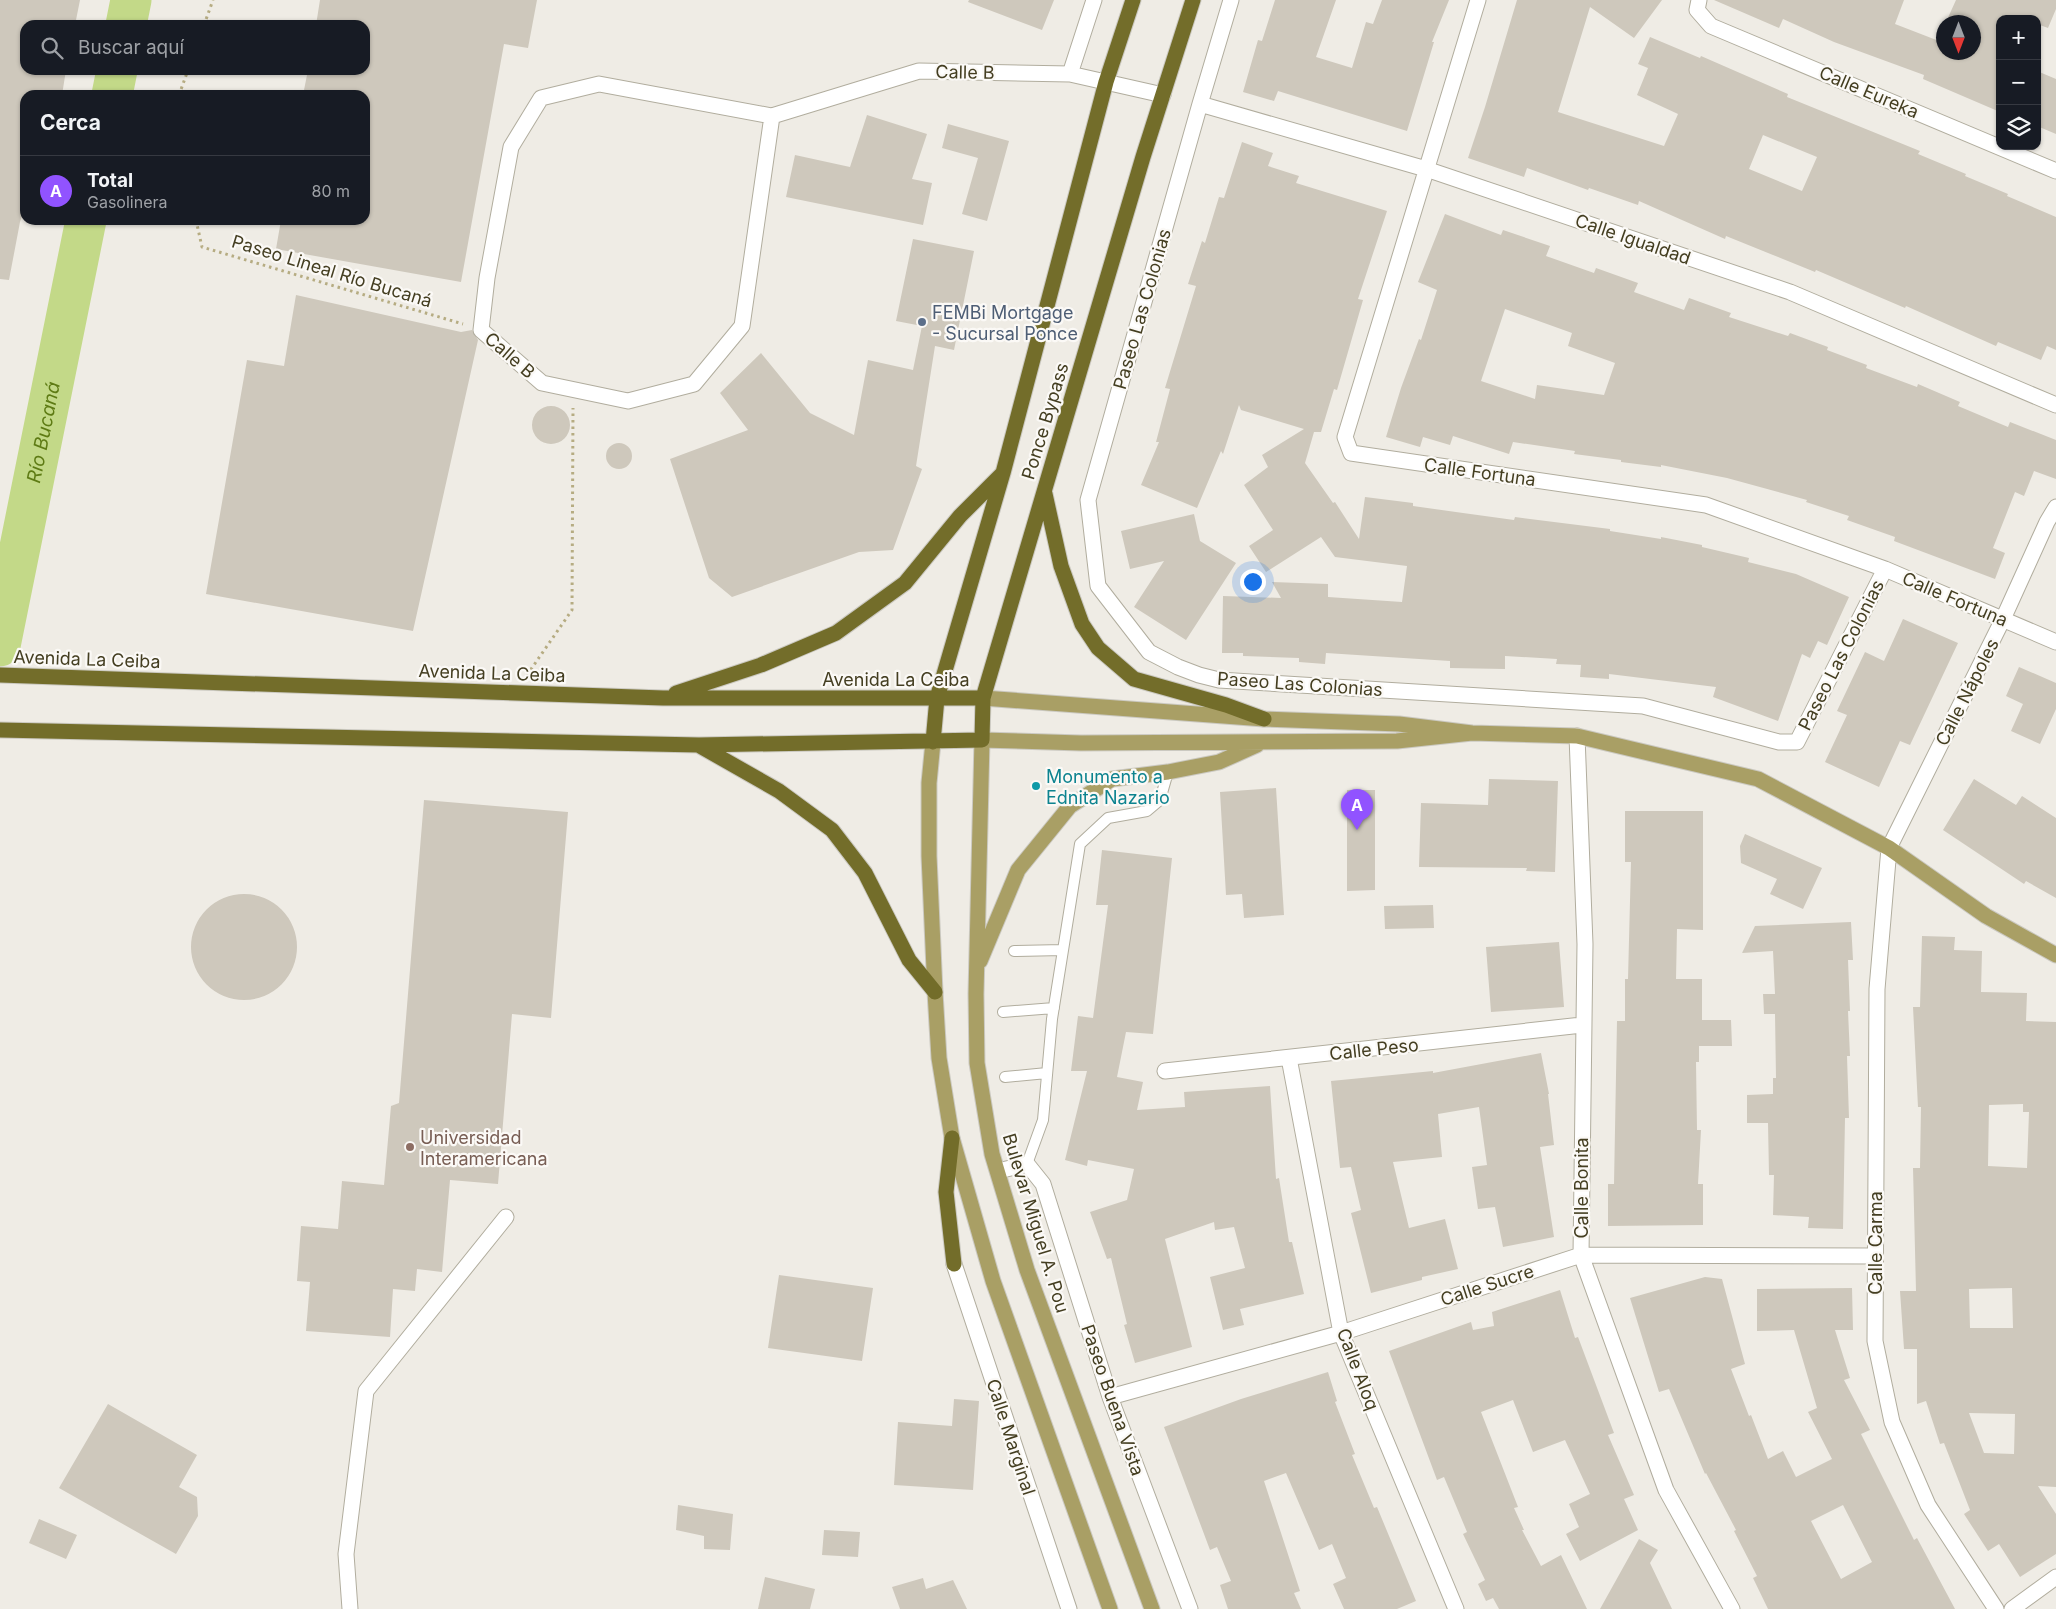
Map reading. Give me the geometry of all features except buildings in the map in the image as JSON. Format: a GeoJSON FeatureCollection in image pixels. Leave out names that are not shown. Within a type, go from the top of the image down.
{"type":"FeatureCollection","features":[{"type":"Feature","properties":{"kind":"highway","name":"Ponce Bypass"},"geometry":{"type":"LineString","coordinates":[[933,742],[937,698],[1003,473],[1106,82],[1133,0]]}},
{"type":"Feature","properties":{"kind":"highway","name":"Ponce Bypass"},"geometry":{"type":"LineString","coordinates":[[982,740],[983,698],[1193,0]]}},
{"type":"Feature","properties":{"kind":"highway"},"geometry":{"type":"LineString","coordinates":[[663,698],[761,665],[836,633],[905,583],[960,516],[1003,473]]}},
{"type":"Feature","properties":{"kind":"highway"},"geometry":{"type":"LineString","coordinates":[[1044,491],[1060,566],[1082,624],[1098,648],[1134,680],[1226,704],[1264,719]]}},
{"type":"Feature","properties":{"kind":"highway","name":"Avenida La Ceiba"},"geometry":{"type":"LineString","coordinates":[[0,675],[663,698],[983,698]]}},
{"type":"Feature","properties":{"kind":"highway"},"geometry":{"type":"LineString","coordinates":[[0,730],[698,745],[982,740]]}},
{"type":"Feature","properties":{"kind":"highway"},"geometry":{"type":"LineString","coordinates":[[698,745],[779,791],[832,830],[865,873],[909,960],[935,992]]}},
{"type":"Feature","properties":{"kind":"highway"},"geometry":{"type":"LineString","coordinates":[[952,1138],[946,1192],[954,1264]]}},
{"type":"Feature","properties":{"kind":"main road"},"geometry":{"type":"LineString","coordinates":[[983,698],[1264,719],[1399,724],[1472,733],[1577,736],[1758,779],[1889,848],[1986,916],[2056,955]]}},
{"type":"Feature","properties":{"kind":"main road"},"geometry":{"type":"LineString","coordinates":[[982,740],[1081,743],[1397,741],[1472,733]]}},
{"type":"Feature","properties":{"kind":"main road","name":"Bulevar Miguel A. Pou"},"geometry":{"type":"LineString","coordinates":[[982,740],[976,972],[977,1063],[992,1154],[1028,1270],[1152,1609]]}},
{"type":"Feature","properties":{"kind":"main road"},"geometry":{"type":"LineString","coordinates":[[933,742],[929,783],[929,856],[935,992],[939,1058],[952,1138],[993,1281],[1110,1609]]}},
{"type":"Feature","properties":{"kind":"main road"},"geometry":{"type":"LineString","coordinates":[[976,972],[1018,870],[1070,806],[1112,779],[1168,772],[1219,762],[1264,742]]}},
{"type":"Feature","properties":{"kind":"street"},"geometry":{"type":"LineString","coordinates":[[1070,74],[1094,0]]}},
{"type":"Feature","properties":{"kind":"street","name":"Paseo Las Colonias"},"geometry":{"type":"LineString","coordinates":[[1231,0],[1088,500],[1098,586],[1149,652],[1178,667],[1219,680],[1643,706],[1779,742],[1796,742],[1885,569]]}},
{"type":"Feature","properties":{"kind":"street","name":"Calle Fortuna"},"geometry":{"type":"LineString","coordinates":[[1478,0],[1345,437],[1351,453],[1706,505],[1885,569],[2056,642]]}},
{"type":"Feature","properties":{"kind":"street","name":"Calle Eureka"},"geometry":{"type":"LineString","coordinates":[[1699,0],[1697,10],[1712,26],[2056,171]]}},
{"type":"Feature","properties":{"kind":"street","name":"Calle B"},"geometry":{"type":"LineString","coordinates":[[772,116],[742,326],[694,384],[628,401],[542,383],[481,330],[487,278],[511,147],[542,98],[598,84],[772,116],[920,71],[1070,74],[1163,95]]}},
{"type":"Feature","properties":{"kind":"street","name":"Calle Igualdad"},"geometry":{"type":"LineString","coordinates":[[1200,104],[1426,169],[1790,292],[2056,405]]}},
{"type":"Feature","properties":{"kind":"street","name":"Calle Nápoles"},"geometry":{"type":"LineString","coordinates":[[1889,848],[2003,620],[2047,522],[2056,507]]}},
{"type":"Feature","properties":{"kind":"street","name":"Calle Bonita"},"geometry":{"type":"LineString","coordinates":[[1577,736],[1585,944],[1582,1025],[1581,1255],[1666,1490],[1732,1609]]}},
{"type":"Feature","properties":{"kind":"street","name":"Calle Carma"},"geometry":{"type":"LineString","coordinates":[[1889,848],[1877,989],[1875,1341],[1892,1422],[1928,1505],[1996,1609]]}},
{"type":"Feature","properties":{"kind":"street","name":"Calle Peso"},"geometry":{"type":"LineString","coordinates":[[1165,1071],[1582,1025]]}},
{"type":"Feature","properties":{"kind":"street","name":"Calle Aloq"},"geometry":{"type":"LineString","coordinates":[[1289,1058],[1341,1333],[1456,1609]]}},
{"type":"Feature","properties":{"kind":"street"},"geometry":{"type":"LineString","coordinates":[[998,1171],[1028,1164]]}},
{"type":"Feature","properties":{"kind":"street","name":"Paseo Buena Vista"},"geometry":{"type":"LineString","coordinates":[[1028,1164],[1044,1184],[1110,1397],[1190,1609]]}},
{"type":"Feature","properties":{"kind":"street"},"geometry":{"type":"LineString","coordinates":[[350,1609],[346,1554],[366,1391],[506,1217]]}},
{"type":"Feature","properties":{"kind":"street","name":"Calle Sucre"},"geometry":{"type":"LineString","coordinates":[[1110,1397],[1341,1333],[1581,1255],[1875,1256]]}},
{"type":"Feature","properties":{"kind":"street","name":"Calle Marginal"},"geometry":{"type":"LineString","coordinates":[[954,1264],[1069,1609]]}},
{"type":"Feature","properties":{"kind":"street"},"geometry":{"type":"LineString","coordinates":[[2012,1609],[2056,1577]]}},
{"type":"Feature","properties":{"kind":"lane"},"geometry":{"type":"LineString","coordinates":[[1028,1164],[1044,1120],[1054,1008],[1080,844],[1108,818],[1147,811],[1160,800],[1168,772]]}},
{"type":"Feature","properties":{"kind":"lane"},"geometry":{"type":"LineString","coordinates":[[1014,951],[1063,950]]}},
{"type":"Feature","properties":{"kind":"lane"},"geometry":{"type":"LineString","coordinates":[[1003,1012],[1054,1008]]}},
{"type":"Feature","properties":{"kind":"lane"},"geometry":{"type":"LineString","coordinates":[[1005,1077],[1048,1073]]}},
{"type":"Feature","properties":{"kind":"path"},"geometry":{"type":"LineString","coordinates":[[206,20],[213,0]]}},
{"type":"Feature","properties":{"kind":"path"},"geometry":{"type":"LineString","coordinates":[[181,90],[186,75]]}},
{"type":"Feature","properties":{"kind":"path","name":"Paseo Lineal Río Bucaná"},"geometry":{"type":"LineString","coordinates":[[197,225],[202,247],[481,330]]}},
{"type":"Feature","properties":{"kind":"path"},"geometry":{"type":"LineString","coordinates":[[515,692],[572,610],[574,390]]}},
{"type":"Feature","properties":{"kind":"waterway","name":"Río Bucaná"},"geometry":{"type":"LineString","coordinates":[[127,20],[131,0]]}},
{"type":"Feature","properties":{"kind":"waterway","name":"Río Bucaná"},"geometry":{"type":"LineString","coordinates":[[113,90],[116,75]]}},
{"type":"Feature","properties":{"kind":"waterway","name":"Río Bucaná"},"geometry":{"type":"LineString","coordinates":[[0,646],[85,225]]}},
{"type":"Feature","properties":{"kind":"place","name":"FEMBi Mortgage - Sucursal Ponce"},"geometry":{"type":"Point","coordinates":[922,322]}},
{"type":"Feature","properties":{"kind":"place","name":"Monumento a Ednita Nazario"},"geometry":{"type":"Point","coordinates":[1036,786]}},
{"type":"Feature","properties":{"kind":"place","name":"Total"},"geometry":{"type":"Point","coordinates":[1357,830]}},
{"type":"Feature","properties":{"kind":"place","name":"Universidad Interamericana"},"geometry":{"type":"Point","coordinates":[410,1147]}}]}
